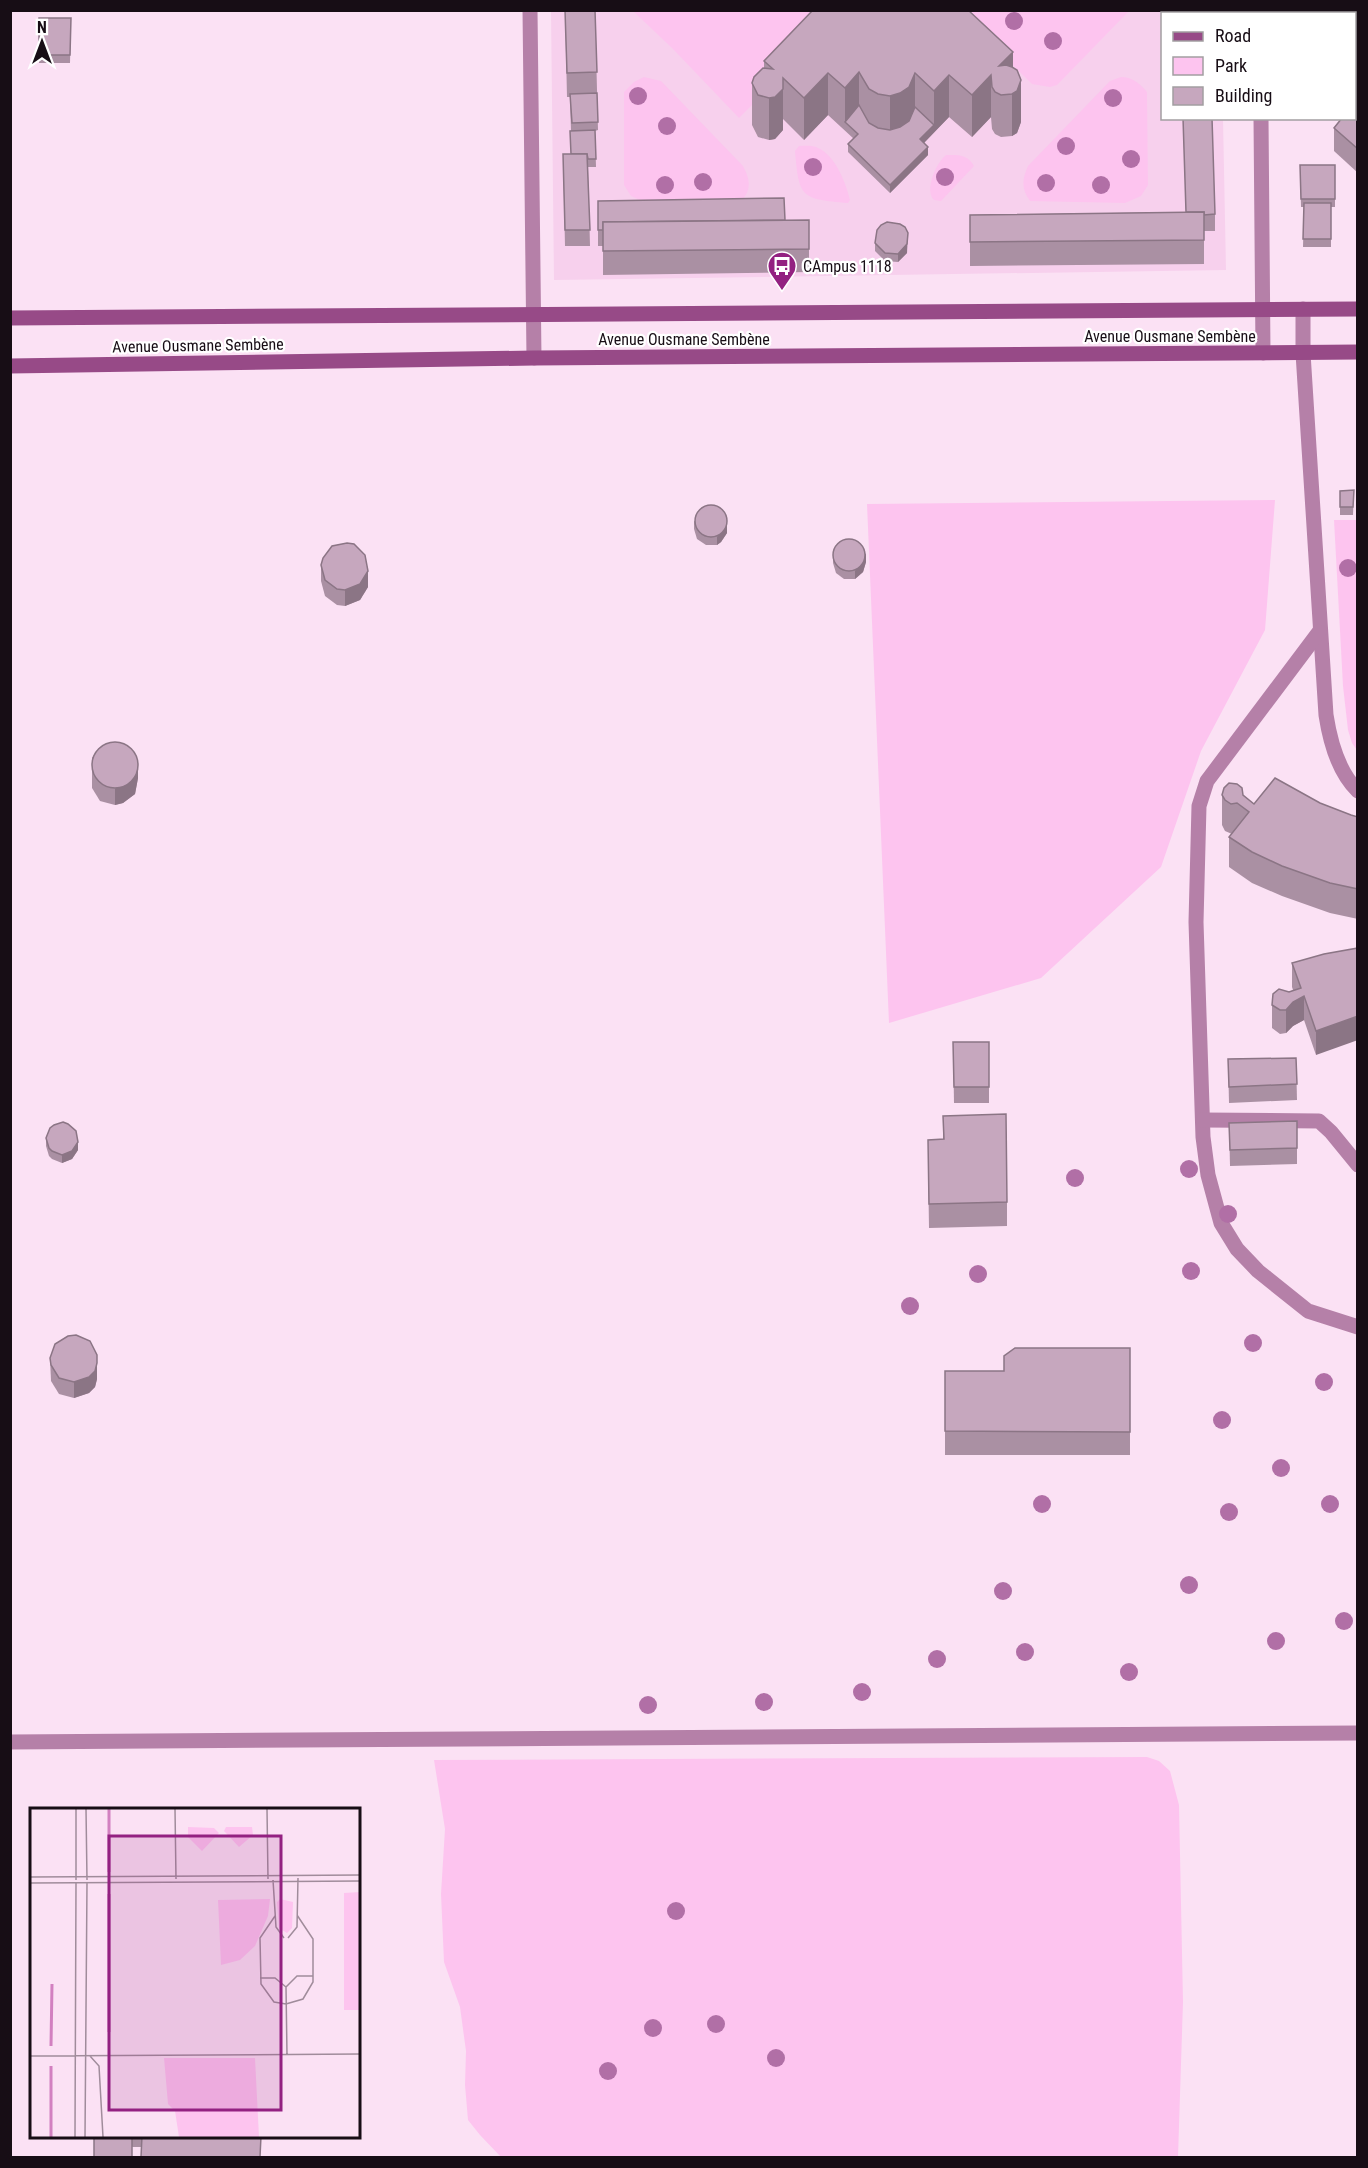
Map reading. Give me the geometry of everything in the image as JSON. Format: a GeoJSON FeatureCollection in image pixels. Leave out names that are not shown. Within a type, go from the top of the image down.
{"type":"FeatureCollection","features":[{"type":"Feature","properties":{"kind":"main road","name":"Avenue Ousmane Sembène"},"geometry":{"type":"LineString","coordinates":[[10,318],[1358,309]]}},
{"type":"Feature","properties":{"kind":"main road","name":"Avenue Ousmane Sembène"},"geometry":{"type":"LineString","coordinates":[[10,366],[534,358],[1358,352]]}},
{"type":"Feature","properties":{"kind":"street"},"geometry":{"type":"LineString","coordinates":[[530,10],[534,358]]}},
{"type":"Feature","properties":{"kind":"street"},"geometry":{"type":"LineString","coordinates":[[1260,120],[1263,353]]}},
{"type":"Feature","properties":{"kind":"street"},"geometry":{"type":"LineString","coordinates":[[1303,309],[1303,353],[1326,715],[1331,741],[1342,771],[1358,791]]}},
{"type":"Feature","properties":{"kind":"street"},"geometry":{"type":"LineString","coordinates":[[1319,632],[1207,782],[1199,806],[1196,922],[1203,1120],[1208,1175],[1221,1222],[1237,1249],[1258,1271],[1308,1311],[1358,1327]]}},
{"type":"Feature","properties":{"kind":"street"},"geometry":{"type":"LineString","coordinates":[[1203,1120],[1319,1121],[1358,1165]]}},
{"type":"Feature","properties":{"kind":"street"},"geometry":{"type":"LineString","coordinates":[[10,1742],[1358,1733]]}},
{"type":"Feature","properties":{"kind":"shaded area"},"geometry":{"type":"Polygon","coordinates":[[[551,11],[1221,11],[1161,12],[1161,120],[1223,120],[1226,270],[554,280],[551,11]]]}},
{"type":"Feature","properties":{"kind":"green space"},"geometry":{"type":"Polygon","coordinates":[[[633,11],[846,11],[739,118],[633,11]]]}},
{"type":"Feature","properties":{"kind":"green space"},"geometry":{"type":"Polygon","coordinates":[[[958,11],[1129,11],[1057,85],[1050,87],[1032,84],[958,11]]]}},
{"type":"Feature","properties":{"kind":"green space"},"geometry":{"type":"Polygon","coordinates":[[[644,77],[661,81],[743,166],[749,184],[747,193],[741,201],[647,203],[631,196],[624,185],[624,92],[634,82],[644,77]]]}},
{"type":"Feature","properties":{"kind":"green space"},"geometry":{"type":"Polygon","coordinates":[[[1121,77],[1133,80],[1147,92],[1148,185],[1141,196],[1125,203],[1030,201],[1023,184],[1028,166],[1110,81],[1121,77]]]}},
{"type":"Feature","properties":{"kind":"green space"},"geometry":{"type":"Polygon","coordinates":[[[799,146],[816,147],[830,157],[846,186],[850,200],[848,203],[820,200],[805,193],[801,187],[796,167],[795,151],[799,146]]]}},
{"type":"Feature","properties":{"kind":"green space"},"geometry":{"type":"Polygon","coordinates":[[[946,155],[965,157],[974,166],[941,201],[934,200],[930,190],[932,177],[946,155]]]}},
{"type":"Feature","properties":{"kind":"green space"},"geometry":{"type":"Polygon","coordinates":[[[1275,500],[1265,630],[1201,751],[1161,867],[1041,978],[889,1023],[867,504],[1275,500]]]}},
{"type":"Feature","properties":{"kind":"green space"},"geometry":{"type":"Polygon","coordinates":[[[1334,520],[1357,520],[1357,750],[1348,730],[1343,686],[1334,520]]]}},
{"type":"Feature","properties":{"kind":"green space"},"geometry":{"type":"Polygon","coordinates":[[[1147,1757],[1159,1761],[1170,1771],[1179,1805],[1183,2002],[1178,2157],[501,2157],[468,2120],[465,2085],[466,2051],[460,2007],[444,1962],[441,1894],[445,1829],[434,1760],[1147,1757]]]}},
{"type":"Feature","properties":{"kind":"building"},"geometry":{"type":"Polygon","coordinates":[[[565,10],[595,10],[597,72],[567,73],[565,10]]]}},
{"type":"Feature","properties":{"kind":"building"},"geometry":{"type":"Polygon","coordinates":[[[813,10],[968,10],[1013,52],[999,66],[1006,65],[1017,70],[1021,80],[1017,91],[1001,95],[995,92],[991,75],[972,95],[949,75],[934,91],[915,73],[909,87],[890,96],[878,94],[869,89],[859,72],[845,88],[828,73],[804,98],[783,78],[783,89],[775,97],[758,95],[752,83],[754,77],[763,68],[773,69],[764,61],[813,10]]]}},
{"type":"Feature","properties":{"kind":"building"},"geometry":{"type":"Polygon","coordinates":[[[39,18],[71,18],[70,55],[39,55],[39,18]]]}},
{"type":"Feature","properties":{"kind":"building"},"geometry":{"type":"Polygon","coordinates":[[[597,93],[598,122],[572,123],[570,94],[597,93]]]}},
{"type":"Feature","properties":{"kind":"building"},"geometry":{"type":"Polygon","coordinates":[[[1358,102],[1358,149],[1334,128],[1340,120],[1356,120],[1356,104],[1358,102]]]}},
{"type":"Feature","properties":{"kind":"building"},"geometry":{"type":"Polygon","coordinates":[[[859,105],[869,123],[878,128],[890,130],[900,127],[909,121],[915,107],[934,125],[920,139],[928,147],[890,185],[848,144],[858,134],[845,122],[859,105]]]}},
{"type":"Feature","properties":{"kind":"building"},"geometry":{"type":"Polygon","coordinates":[[[1183,120],[1212,120],[1215,214],[1186,212],[1183,120]]]}},
{"type":"Feature","properties":{"kind":"building"},"geometry":{"type":"Polygon","coordinates":[[[595,130],[596,159],[588,159],[587,154],[571,154],[570,131],[595,130]]]}},
{"type":"Feature","properties":{"kind":"building"},"geometry":{"type":"Polygon","coordinates":[[[563,154],[587,154],[590,230],[565,230],[563,154]]]}},
{"type":"Feature","properties":{"kind":"building"},"geometry":{"type":"Polygon","coordinates":[[[1300,165],[1335,165],[1335,199],[1301,199],[1300,165]]]}},
{"type":"Feature","properties":{"kind":"building"},"geometry":{"type":"Polygon","coordinates":[[[784,198],[785,220],[603,222],[603,230],[598,230],[598,201],[784,198]]]}},
{"type":"Feature","properties":{"kind":"building"},"geometry":{"type":"Polygon","coordinates":[[[1304,203],[1331,203],[1331,239],[1303,239],[1304,203]]]}},
{"type":"Feature","properties":{"kind":"building"},"geometry":{"type":"Polygon","coordinates":[[[1204,212],[1204,240],[970,242],[970,215],[1204,212]]]}},
{"type":"Feature","properties":{"kind":"building"},"geometry":{"type":"Polygon","coordinates":[[[809,220],[809,249],[603,251],[603,222],[809,220]]]}},
{"type":"Feature","properties":{"kind":"building"},"geometry":{"type":"Polygon","coordinates":[[[887,222],[900,224],[908,233],[907,244],[898,254],[885,253],[875,243],[877,230],[887,222]]]}},
{"type":"Feature","properties":{"kind":"building"},"geometry":{"type":"Polygon","coordinates":[[[1354,490],[1353,507],[1340,507],[1340,491],[1354,490]]]}},
{"type":"Feature","properties":{"kind":"building"},"geometry":{"type":"Polygon","coordinates":[[[711,505],[722,510],[727,521],[722,532],[711,537],[700,532],[695,521],[700,510],[711,505]]]}},
{"type":"Feature","properties":{"kind":"building"},"geometry":{"type":"Polygon","coordinates":[[[849,539],[860,544],[865,555],[860,566],[849,571],[838,566],[833,555],[838,544],[849,539]]]}},
{"type":"Feature","properties":{"kind":"building"},"geometry":{"type":"Polygon","coordinates":[[[354,544],[365,555],[368,571],[360,584],[345,590],[337,589],[325,580],[321,565],[332,546],[354,544]]]}},
{"type":"Feature","properties":{"kind":"building"},"geometry":{"type":"Polygon","coordinates":[[[115,742],[131,749],[138,765],[131,781],[115,788],[99,781],[92,765],[99,749],[115,742]]]}},
{"type":"Feature","properties":{"kind":"building"},"geometry":{"type":"Polygon","coordinates":[[[1275,778],[1320,803],[1358,817],[1358,889],[1330,883],[1282,866],[1252,852],[1229,837],[1249,812],[1237,803],[1231,804],[1225,800],[1222,795],[1224,788],[1229,783],[1237,784],[1242,788],[1243,795],[1254,804],[1275,778]]]}},
{"type":"Feature","properties":{"kind":"building"},"geometry":{"type":"Polygon","coordinates":[[[1358,948],[1358,1016],[1316,1031],[1304,996],[1293,1002],[1286,1010],[1280,1010],[1272,1005],[1273,994],[1279,989],[1289,992],[1301,988],[1292,963],[1358,948]]]}},
{"type":"Feature","properties":{"kind":"building"},"geometry":{"type":"Polygon","coordinates":[[[953,1042],[989,1042],[989,1087],[954,1087],[953,1042]]]}},
{"type":"Feature","properties":{"kind":"building"},"geometry":{"type":"Polygon","coordinates":[[[1296,1058],[1297,1084],[1229,1087],[1228,1059],[1296,1058]]]}},
{"type":"Feature","properties":{"kind":"building"},"geometry":{"type":"Polygon","coordinates":[[[1006,1114],[1007,1202],[929,1204],[928,1140],[944,1139],[943,1116],[1006,1114]]]}},
{"type":"Feature","properties":{"kind":"building"},"geometry":{"type":"Polygon","coordinates":[[[1297,1121],[1297,1148],[1230,1150],[1229,1123],[1297,1121]]]}},
{"type":"Feature","properties":{"kind":"building"},"geometry":{"type":"Polygon","coordinates":[[[63,1122],[76,1131],[78,1142],[72,1151],[62,1155],[49,1148],[46,1138],[50,1128],[63,1122]]]}},
{"type":"Feature","properties":{"kind":"building"},"geometry":{"type":"Polygon","coordinates":[[[76,1335],[90,1341],[97,1355],[97,1363],[95,1371],[89,1377],[74,1382],[59,1378],[51,1365],[50,1358],[55,1344],[68,1336],[76,1335]]]}},
{"type":"Feature","properties":{"kind":"building"},"geometry":{"type":"Polygon","coordinates":[[[1015,1348],[1130,1348],[1130,1432],[945,1431],[945,1371],[1004,1371],[1004,1356],[1015,1348]]]}},
{"type":"Feature","properties":{"kind":"building"},"geometry":{"type":"Polygon","coordinates":[[[94,2138],[132,2138],[132,2157],[94,2157],[94,2138]]]}},
{"type":"Feature","properties":{"kind":"building"},"geometry":{"type":"Polygon","coordinates":[[[142,2138],[261,2138],[260,2157],[141,2157],[142,2138]]]}},
{"type":"Feature","properties":{"kind":"place","name":"CAmpus 1118"},"geometry":{"type":"Point","coordinates":[782,292]}}]}
